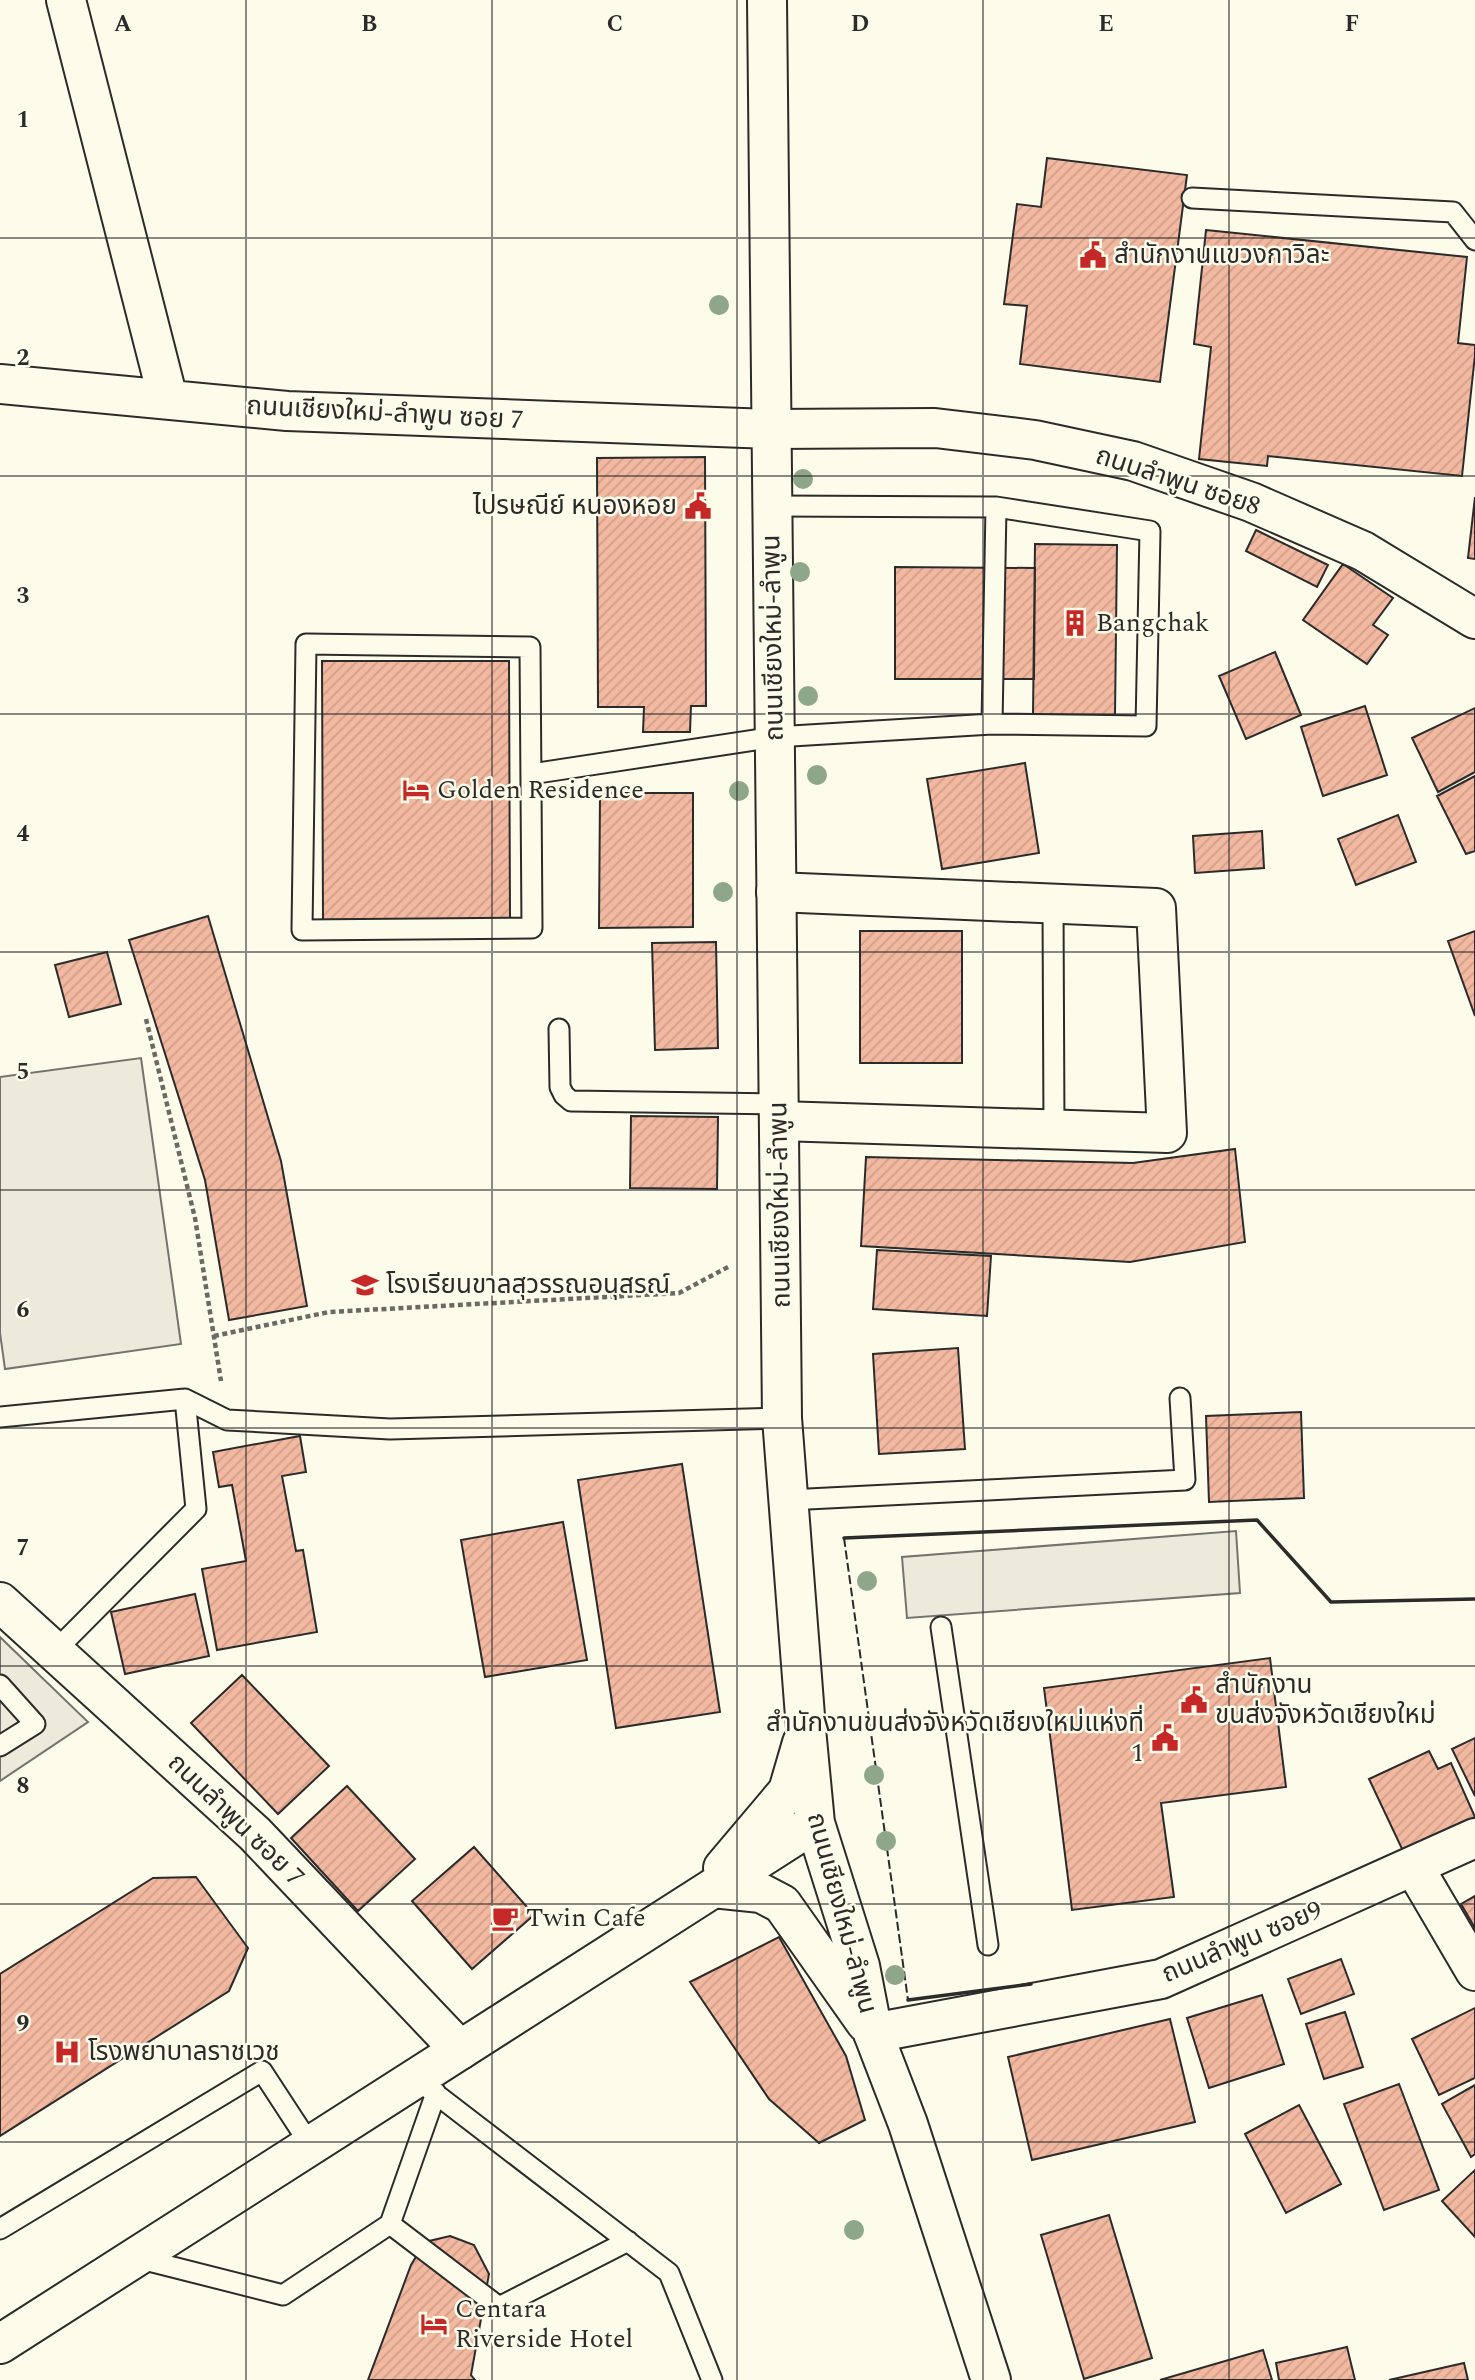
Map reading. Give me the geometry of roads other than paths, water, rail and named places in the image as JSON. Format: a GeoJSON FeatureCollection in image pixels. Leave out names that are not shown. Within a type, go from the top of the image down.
{"type":"FeatureCollection","features":[{"type":"Feature","properties":{"kind":"street"},"geometry":{"type":"LineString","coordinates":[[66,0],[168,399]]}},
{"type":"Feature","properties":{"kind":"street","name":"ถนนเชียงใหม่-ลำพูน"},"geometry":{"type":"LineString","coordinates":[[767,0],[782,1418],[806,1729],[815,1823],[860,1966],[873,2033],[908,2124],[991,2380]]}},
{"type":"Feature","properties":{"kind":"street","name":"ถนนเชียงใหม่-ลำพูน ซอย 7"},"geometry":{"type":"LineString","coordinates":[[0,384],[287,411],[771,429]]}},
{"type":"Feature","properties":{"kind":"street","name":"ถนนลำพูน ซอย8"},"geometry":{"type":"LineString","coordinates":[[771,429],[935,428],[1035,440],[1133,461],[1251,502],[1363,551],[1475,619]]}},
{"type":"Feature","properties":{"kind":"street"},"geometry":{"type":"LineString","coordinates":[[776,892],[1156,908],[1167,1132],[1054,1130],[779,1113]]}},
{"type":"Feature","properties":{"kind":"street","name":"ถนนลำพูน ซอย 7"},"geometry":{"type":"LineString","coordinates":[[0,1602],[255,1834],[460,2050]]}},
{"type":"Feature","properties":{"kind":"street"},"geometry":{"type":"LineString","coordinates":[[704,1894],[788,1791],[806,1729]]}},
{"type":"Feature","properties":{"kind":"street"},"geometry":{"type":"LineString","coordinates":[[0,2344],[311,2146],[425,2086],[460,2050],[815,1823]]}},
{"type":"Feature","properties":{"kind":"street","name":"ถนนลำพูน ซอย9"},"geometry":{"type":"LineString","coordinates":[[873,2033],[1161,1979],[1475,1838]]}},
{"type":"Feature","properties":{"kind":"street"},"geometry":{"type":"LineString","coordinates":[[1414,1867],[1475,1971]]}},
{"type":"Feature","properties":{"kind":"street"},"geometry":{"type":"LineString","coordinates":[[704,1894],[761,1893],[782,1904],[873,2033]]}},
{"type":"Feature","properties":{"kind":"lane"},"geometry":{"type":"LineString","coordinates":[[1192,198],[1452,212],[1475,240]]}},
{"type":"Feature","properties":{"kind":"lane"},"geometry":{"type":"LineString","coordinates":[[531,774],[775,737],[992,724],[1146,726],[1150,531],[996,507],[772,506]]}},
{"type":"Feature","properties":{"kind":"lane"},"geometry":{"type":"LineString","coordinates":[[992,724],[996,507]]}},
{"type":"Feature","properties":{"kind":"lane"},"geometry":{"type":"LineString","coordinates":[[306,644],[530,647],[531,774],[532,928],[302,930],[306,644]]}},
{"type":"Feature","properties":{"kind":"lane"},"geometry":{"type":"LineString","coordinates":[[1053,904],[1054,1130]]}},
{"type":"Feature","properties":{"kind":"lane"},"geometry":{"type":"LineString","coordinates":[[559,1029],[560,1087],[571,1101],[779,1113]]}},
{"type":"Feature","properties":{"kind":"lane"},"geometry":{"type":"LineString","coordinates":[[788,1500],[1185,1480],[1180,1398]]}},
{"type":"Feature","properties":{"kind":"lane"},"geometry":{"type":"LineString","coordinates":[[55,1651],[196,1509],[184,1399]]}},
{"type":"Feature","properties":{"kind":"lane"},"geometry":{"type":"LineString","coordinates":[[0,1417],[184,1399],[227,1420],[390,1429],[782,1418]]}},
{"type":"Feature","properties":{"kind":"lane"},"geometry":{"type":"LineString","coordinates":[[941,1627],[988,1945]]}},
{"type":"Feature","properties":{"kind":"lane"},"geometry":{"type":"LineString","coordinates":[[0,1685],[35,1724],[0,1746]]}},
{"type":"Feature","properties":{"kind":"lane"},"geometry":{"type":"LineString","coordinates":[[0,2229],[261,2071],[311,2146]]}},
{"type":"Feature","properties":{"kind":"lane"},"geometry":{"type":"LineString","coordinates":[[135,2258],[283,2295],[390,2224],[425,2086],[669,2273],[712,2380]]}},
{"type":"Feature","properties":{"kind":"lane"},"geometry":{"type":"LineString","coordinates":[[390,2224],[499,2307],[628,2241]]}},
{"type":"Feature","properties":{"kind":"place","name":"สำนักงานแขวงกาวิละ"},"geometry":{"type":"Point","coordinates":[1093,255]}},
{"type":"Feature","properties":{"kind":"place","name":"ไปรษณีย์ หนองหอย"},"geometry":{"type":"Point","coordinates":[698,506]}},
{"type":"Feature","properties":{"kind":"place","name":"Bangchak"},"geometry":{"type":"Point","coordinates":[1075,623]}},
{"type":"Feature","properties":{"kind":"place","name":"Golden Residence"},"geometry":{"type":"Point","coordinates":[416,790]}},
{"type":"Feature","properties":{"kind":"place","name":"โรงเรียนขาลสุวรรณอนุสรณ์"},"geometry":{"type":"Point","coordinates":[365,1285]}},
{"type":"Feature","properties":{"kind":"place","name":"สำนักงาน ขนส่งจังหวัดเชียงใหม่"},"geometry":{"type":"Point","coordinates":[1194,1700]}},
{"type":"Feature","properties":{"kind":"place","name":"สำนักงานขนส่งจังหวัดเชียงใหม่แห่งที่ 1"},"geometry":{"type":"Point","coordinates":[1165,1738]}},
{"type":"Feature","properties":{"kind":"place","name":"Twin Cafe"},"geometry":{"type":"Point","coordinates":[505,1918]}},
{"type":"Feature","properties":{"kind":"place","name":"โรงพยาบาลราชเวช"},"geometry":{"type":"Point","coordinates":[67,2052]}},
{"type":"Feature","properties":{"kind":"place","name":"Centara Riverside Hotel"},"geometry":{"type":"Point","coordinates":[434,2324]}}]}
